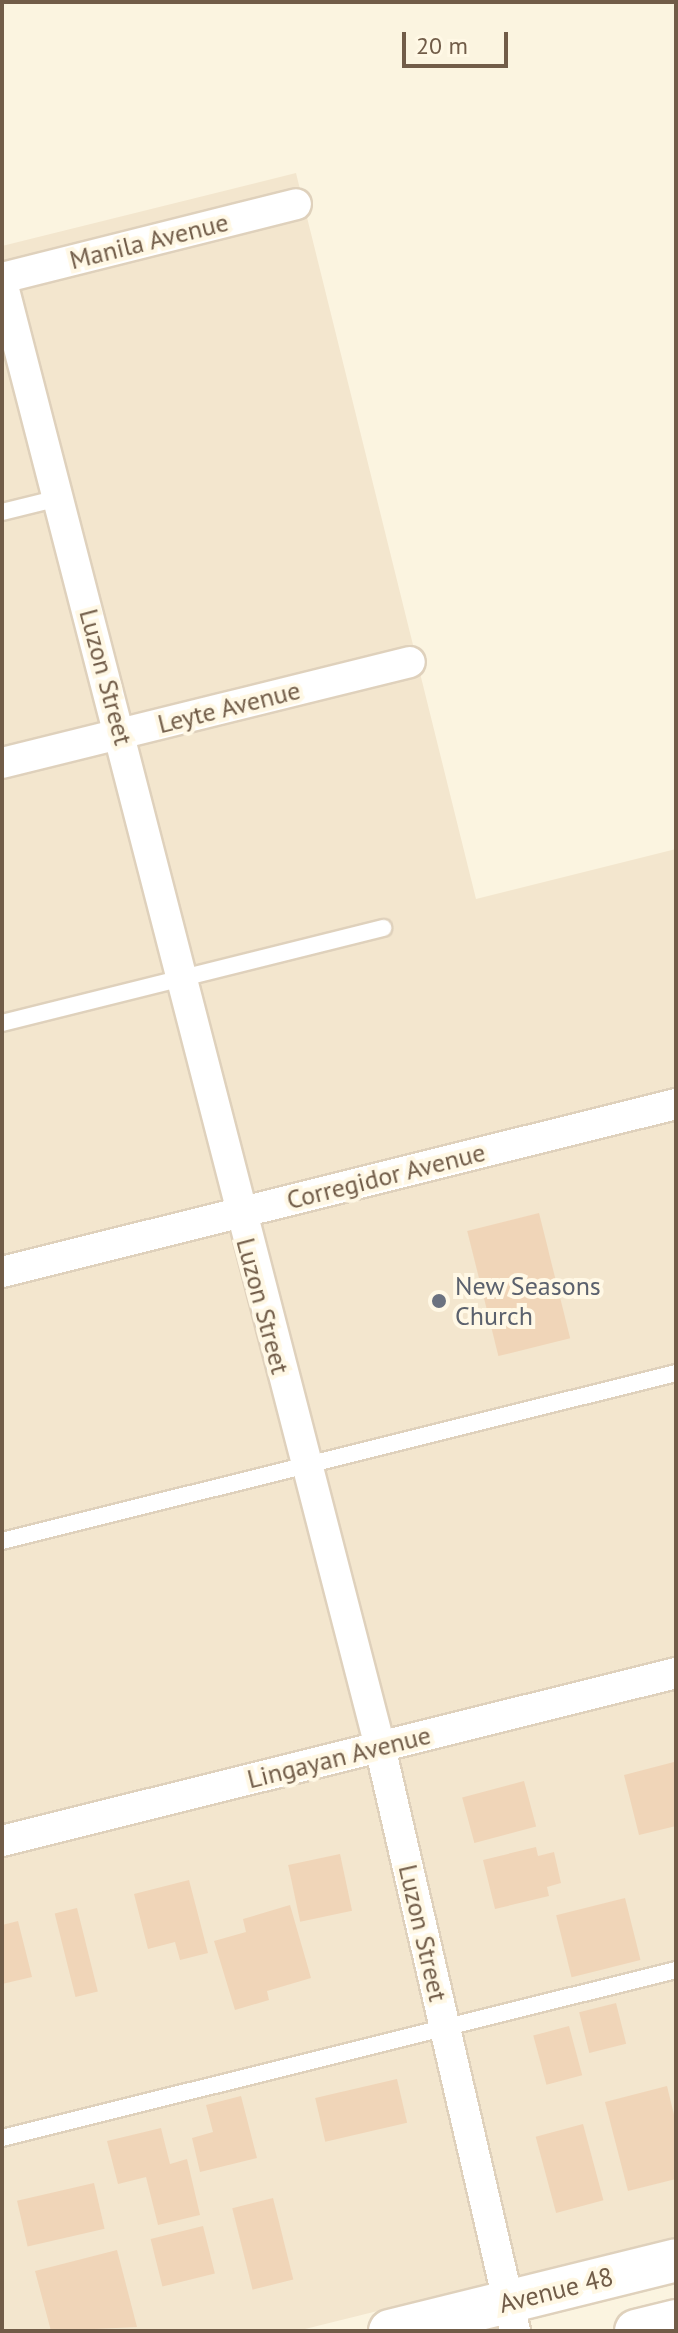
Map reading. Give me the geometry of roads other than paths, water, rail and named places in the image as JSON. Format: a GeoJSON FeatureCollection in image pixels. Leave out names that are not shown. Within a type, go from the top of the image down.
{"type":"FeatureCollection","features":[{"type":"Feature","properties":{"kind":"main road","name":"Avenue 48"},"geometry":{"type":"LineString","coordinates":[[390,2331],[512,2316],[676,2260]]}},
{"type":"Feature","properties":{"kind":"main road"},"geometry":{"type":"LineString","coordinates":[[636,2331],[676,2321]]}},
{"type":"Feature","properties":{"kind":"street","name":"Manila Avenue"},"geometry":{"type":"LineString","coordinates":[[2,280],[296,204]]}},
{"type":"Feature","properties":{"kind":"street","name":"Luzon Street"},"geometry":{"type":"LineString","coordinates":[[2,280],[121,734],[239,1213],[380,1747],[512,2316]]}},
{"type":"Feature","properties":{"kind":"street","name":"Leyte Avenue"},"geometry":{"type":"LineString","coordinates":[[2,763],[410,662]]}},
{"type":"Feature","properties":{"kind":"street","name":"Corregidor Avenue"},"geometry":{"type":"LineString","coordinates":[[2,1272],[676,1104]]}},
{"type":"Feature","properties":{"kind":"street","name":"Lingayan Avenue"},"geometry":{"type":"LineString","coordinates":[[2,1841],[676,1673]]}},
{"type":"Feature","properties":{"kind":"lane"},"geometry":{"type":"LineString","coordinates":[[2,512],[59,498]]}},
{"type":"Feature","properties":{"kind":"lane"},"geometry":{"type":"LineString","coordinates":[[2,1023],[383,928]]}},
{"type":"Feature","properties":{"kind":"lane"},"geometry":{"type":"LineString","coordinates":[[2,1541],[676,1373]]}},
{"type":"Feature","properties":{"kind":"lane"},"geometry":{"type":"LineString","coordinates":[[2,2138],[676,1970]]}},
{"type":"Feature","properties":{"kind":"place","name":"New Seasons Church"},"geometry":{"type":"Point","coordinates":[439,1301]}}]}
